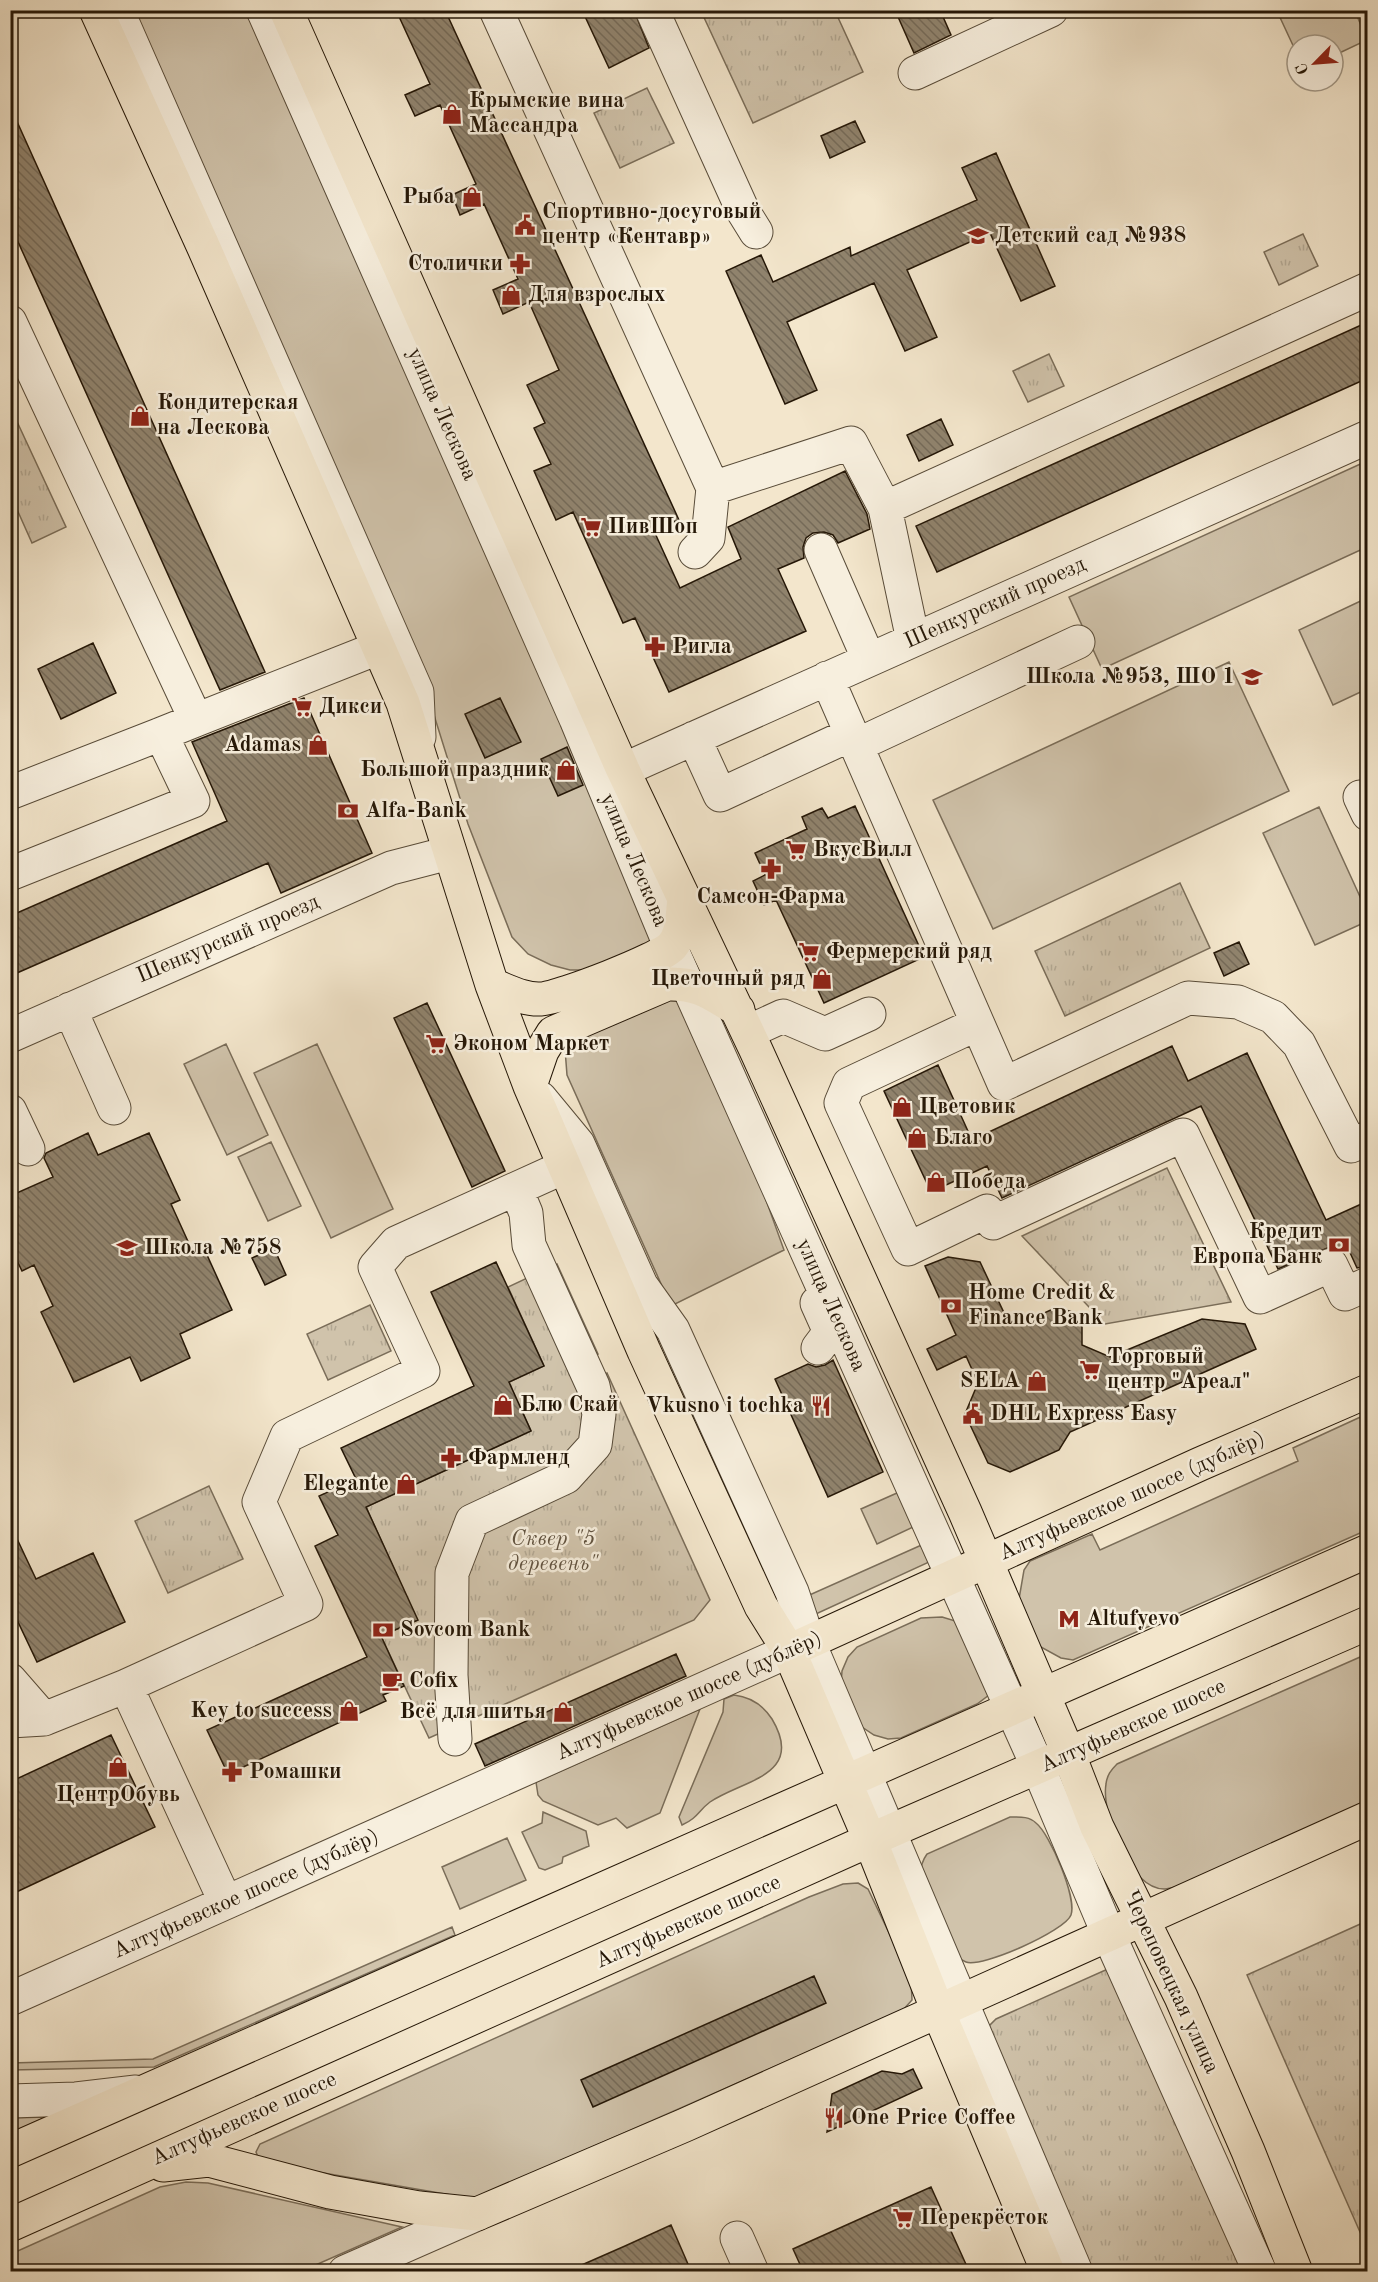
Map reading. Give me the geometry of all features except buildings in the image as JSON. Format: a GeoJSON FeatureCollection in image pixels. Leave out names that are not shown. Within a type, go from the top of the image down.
{"type":"FeatureCollection","features":[{"type":"Feature","properties":{"kind":"main road"},"geometry":{"type":"LineString","coordinates":[[96,10],[204,248],[403,703],[492,986],[564,1167],[644,1351],[761,1606],[799,1647]]}},
{"type":"Feature","properties":{"kind":"main road","name":"улица Лескова"},"geometry":{"type":"LineString","coordinates":[[286,10],[623,770],[743,1021],[986,1561],[1041,1694]]}},
{"type":"Feature","properties":{"kind":"main road"},"geometry":{"type":"LineString","coordinates":[[492,986],[522,997],[540,999],[560,996],[656,957],[671,948],[679,934],[684,898]]}},
{"type":"Feature","properties":{"kind":"main road"},"geometry":{"type":"LineString","coordinates":[[530,1086],[542,1051],[553,1033],[667,984],[688,983],[701,988],[743,1021]]}},
{"type":"Feature","properties":{"kind":"main road","name":"Алтуфьевское шоссе (дублёр)"},"geometry":{"type":"LineString","coordinates":[[799,1647],[1368,1391]]}},
{"type":"Feature","properties":{"kind":"main road"},"geometry":{"type":"LineString","coordinates":[[10,2151],[1368,1551]]}},
{"type":"Feature","properties":{"kind":"main road","name":"Алтуфьевское шоссе"},"geometry":{"type":"LineString","coordinates":[[10,2225],[880,1836],[1368,1623]]}},
{"type":"Feature","properties":{"kind":"main road","name":"Череповецкая улица"},"geometry":{"type":"LineString","coordinates":[[1041,1694],[1069,1755],[1097,1827],[1181,1997],[1248,2151],[1296,2271]]}},
{"type":"Feature","properties":{"kind":"main road"},"geometry":{"type":"LineString","coordinates":[[137,2167],[209,2160],[330,2192],[419,2208],[477,2214],[685,2125],[1368,1818]]}},
{"type":"Feature","properties":{"kind":"main road"},"geometry":{"type":"LineString","coordinates":[[880,1836],[950,2006],[1048,2271]]}},
{"type":"Feature","properties":{"kind":"street"},"geometry":{"type":"LineString","coordinates":[[117,10],[417,692],[420,756]]}},
{"type":"Feature","properties":{"kind":"street","name":"улица Лескова"},"geometry":{"type":"LineString","coordinates":[[264,10],[576,719],[671,948],[1011,1708]]}},
{"type":"Feature","properties":{"kind":"street"},"geometry":{"type":"LineString","coordinates":[[496,10],[713,488],[708,538],[695,552]]}},
{"type":"Feature","properties":{"kind":"street"},"geometry":{"type":"LineString","coordinates":[[652,10],[756,232]]}},
{"type":"Feature","properties":{"kind":"street"},"geometry":{"type":"LineString","coordinates":[[915,73],[1051,10]]}},
{"type":"Feature","properties":{"kind":"street"},"geometry":{"type":"LineString","coordinates":[[885,508],[1368,289]]}},
{"type":"Feature","properties":{"kind":"street"},"geometry":{"type":"LineString","coordinates":[[10,322],[196,720]]}},
{"type":"Feature","properties":{"kind":"street","name":"Шенкурский проезд"},"geometry":{"type":"LineString","coordinates":[[623,770],[1368,437]]}},
{"type":"Feature","properties":{"kind":"street"},"geometry":{"type":"LineString","coordinates":[[713,488],[851,442],[885,508],[913,640]]}},
{"type":"Feature","properties":{"kind":"street"},"geometry":{"type":"LineString","coordinates":[[821,550],[869,660]]}},
{"type":"Feature","properties":{"kind":"street"},"geometry":{"type":"LineString","coordinates":[[694,738],[720,795],[854,740],[1078,642]]}},
{"type":"Feature","properties":{"kind":"street"},"geometry":{"type":"LineString","coordinates":[[10,793],[378,648]]}},
{"type":"Feature","properties":{"kind":"street"},"geometry":{"type":"LineString","coordinates":[[827,678],[1004,1084],[1188,998],[1238,1002],[1273,1017],[1299,1044],[1351,1146],[1368,1138]]}},
{"type":"Feature","properties":{"kind":"street"},"geometry":{"type":"LineString","coordinates":[[10,874],[193,801],[161,734]]}},
{"type":"Feature","properties":{"kind":"street","name":"Шенкурский проезд"},"geometry":{"type":"LineString","coordinates":[[10,1036],[391,868],[449,853]]}},
{"type":"Feature","properties":{"kind":"street"},"geometry":{"type":"LineString","coordinates":[[70,1009],[114,1108]]}},
{"type":"Feature","properties":{"kind":"street"},"geometry":{"type":"LineString","coordinates":[[743,1021],[783,1016],[825,1034],[869,1014]]}},
{"type":"Feature","properties":{"kind":"street"},"geometry":{"type":"LineString","coordinates":[[977,1024],[849,1084],[841,1103],[908,1249],[987,1211],[993,1223],[1183,1134],[1260,1298],[1331,1265],[1346,1294],[1368,1284]]}},
{"type":"Feature","properties":{"kind":"street"},"geometry":{"type":"LineString","coordinates":[[770,1080],[761,1147],[771,1202],[830,1332],[818,1348]]}},
{"type":"Feature","properties":{"kind":"street"},"geometry":{"type":"LineString","coordinates":[[530,1086],[578,1144],[641,1285],[673,1330],[792,1592],[799,1647],[880,1836]]}},
{"type":"Feature","properties":{"kind":"street"},"geometry":{"type":"LineString","coordinates":[[10,1111],[27,1149]]}},
{"type":"Feature","properties":{"kind":"street"},"geometry":{"type":"LineString","coordinates":[[10,1721],[44,1719],[126,1686],[306,1604],[259,1502],[287,1436],[423,1371],[375,1267],[396,1243],[564,1167]]}},
{"type":"Feature","properties":{"kind":"street"},"geometry":{"type":"LineString","coordinates":[[455,1739],[451,1685],[452,1573],[472,1521],[566,1477],[595,1445],[599,1414],[593,1386],[529,1245],[526,1213],[516,1189]]}},
{"type":"Feature","properties":{"kind":"street","name":"Алтуфьевское шоссе (дублёр)"},"geometry":{"type":"LineString","coordinates":[[10,1999],[225,1901],[799,1647]]}},
{"type":"Feature","properties":{"kind":"street"},"geometry":{"type":"LineString","coordinates":[[10,1680],[44,1719]]}},
{"type":"Feature","properties":{"kind":"street"},"geometry":{"type":"LineString","coordinates":[[126,1686],[225,1901]]}},
{"type":"Feature","properties":{"kind":"street","name":"Череповецкая улица"},"geometry":{"type":"LineString","coordinates":[[1011,1708],[1108,1933],[1260,2271]]}},
{"type":"Feature","properties":{"kind":"street"},"geometry":{"type":"LineString","coordinates":[[950,2006],[1076,2271]]}},
{"type":"Feature","properties":{"kind":"street"},"geometry":{"type":"LineString","coordinates":[[10,2101],[76,2099],[144,2091]]}},
{"type":"Feature","properties":{"kind":"street"},"geometry":{"type":"LineString","coordinates":[[345,2271],[477,2214]]}},
{"type":"Feature","properties":{"kind":"street"},"geometry":{"type":"LineString","coordinates":[[737,2238],[752,2271]]}},
{"type":"Feature","properties":{"kind":"green space"},"geometry":{"type":"Polygon","coordinates":[[[123,11],[260,11],[660,939],[589,970],[570,970],[551,965],[528,954],[512,937],[468,824],[429,699],[123,11]]]}},
{"type":"Feature","properties":{"kind":"green space"},"geometry":{"type":"Polygon","coordinates":[[[701,11],[835,11],[863,72],[753,123],[701,11]]]}},
{"type":"Feature","properties":{"kind":"green space"},"geometry":{"type":"Polygon","coordinates":[[[1277,11],[1355,11],[1367,40],[1345,50],[1345,33],[1287,33],[1277,11]]]}},
{"type":"Feature","properties":{"kind":"green space"},"geometry":{"type":"Polygon","coordinates":[[[647,88],[674,143],[620,168],[594,113],[647,88]]]}},
{"type":"Feature","properties":{"kind":"green space"},"geometry":{"type":"Polygon","coordinates":[[[1303,234],[1318,266],[1279,285],[1264,252],[1303,234]]]}},
{"type":"Feature","properties":{"kind":"green space"},"geometry":{"type":"Polygon","coordinates":[[[1049,354],[1064,386],[1028,402],[1013,371],[1049,354]]]}},
{"type":"Feature","properties":{"kind":"green space"},"geometry":{"type":"Polygon","coordinates":[[[13,413],[66,527],[32,543],[11,496],[10,414],[13,413]]]}},
{"type":"Feature","properties":{"kind":"green space"},"geometry":{"type":"Polygon","coordinates":[[[1367,461],[1367,547],[1102,669],[1069,597],[1367,461]]]}},
{"type":"Feature","properties":{"kind":"green space"},"geometry":{"type":"Polygon","coordinates":[[[1367,598],[1367,689],[1333,705],[1299,630],[1367,598]]]}},
{"type":"Feature","properties":{"kind":"green space"},"geometry":{"type":"Polygon","coordinates":[[[1229,662],[1289,791],[993,929],[933,800],[1229,662]]]}},
{"type":"Feature","properties":{"kind":"green space"},"geometry":{"type":"Polygon","coordinates":[[[1319,807],[1367,912],[1368,921],[1315,945],[1263,833],[1319,807]]]}},
{"type":"Feature","properties":{"kind":"green space"},"geometry":{"type":"Polygon","coordinates":[[[1180,883],[1210,948],[1065,1016],[1035,951],[1180,883]]]}},
{"type":"Feature","properties":{"kind":"green space"},"geometry":{"type":"Polygon","coordinates":[[[676,996],[756,1172],[784,1250],[671,1306],[567,1075],[565,1049],[572,1034],[676,996]]]}},
{"type":"Feature","properties":{"kind":"green space"},"geometry":{"type":"Polygon","coordinates":[[[226,1044],[268,1135],[227,1155],[184,1064],[226,1044]]]}},
{"type":"Feature","properties":{"kind":"green space"},"geometry":{"type":"Polygon","coordinates":[[[317,1044],[393,1209],[331,1238],[254,1073],[317,1044]]]}},
{"type":"Feature","properties":{"kind":"green space"},"geometry":{"type":"Polygon","coordinates":[[[271,1142],[301,1206],[268,1221],[238,1157],[271,1142]]]}},
{"type":"Feature","properties":{"kind":"green space"},"geometry":{"type":"Polygon","coordinates":[[[1167,1168],[1231,1302],[1105,1324],[1022,1236],[1167,1168]]]}},
{"type":"Feature","properties":{"kind":"green space","name":"Сквер \"5 деревень\""},"geometry":{"type":"Polygon","coordinates":[[[557,1264],[598,1354],[592,1356],[600,1376],[607,1373],[710,1600],[694,1620],[429,1738],[381,1636],[417,1620],[366,1507],[531,1431],[520,1407],[503,1385],[544,1366],[508,1287],[557,1264]]]}},
{"type":"Feature","properties":{"kind":"green space"},"geometry":{"type":"Polygon","coordinates":[[[370,1305],[391,1351],[328,1380],[307,1334],[370,1305]]]}},
{"type":"Feature","properties":{"kind":"green space"},"geometry":{"type":"Polygon","coordinates":[[[1367,1414],[1367,1530],[1073,1660],[1061,1658],[1039,1646],[1019,1599],[1024,1570],[1030,1561],[1092,1534],[1100,1550],[1298,1461],[1293,1448],[1367,1414]]]}},
{"type":"Feature","properties":{"kind":"green space"},"geometry":{"type":"Polygon","coordinates":[[[209,1486],[243,1559],[168,1593],[135,1521],[209,1486]]]}},
{"type":"Feature","properties":{"kind":"green space"},"geometry":{"type":"Polygon","coordinates":[[[906,1489],[928,1520],[877,1544],[861,1509],[906,1489]]]}},
{"type":"Feature","properties":{"kind":"green space"},"geometry":{"type":"Polygon","coordinates":[[[935,1539],[934,1555],[927,1563],[818,1613],[810,1614],[796,1601],[935,1539]]]}},
{"type":"Feature","properties":{"kind":"green space"},"geometry":{"type":"Polygon","coordinates":[[[942,1617],[962,1623],[989,1695],[977,1704],[901,1738],[888,1739],[874,1735],[862,1727],[841,1684],[842,1671],[848,1657],[857,1647],[921,1618],[942,1617]]]}},
{"type":"Feature","properties":{"kind":"green space"},"geometry":{"type":"Polygon","coordinates":[[[1367,1654],[1367,1803],[1179,1886],[1165,1889],[1152,1886],[1140,1877],[1129,1864],[1120,1847],[1108,1812],[1107,1781],[1117,1764],[1367,1654]]]}},
{"type":"Feature","properties":{"kind":"green space"},"geometry":{"type":"Polygon","coordinates":[[[734,1695],[751,1700],[768,1714],[780,1738],[781,1753],[776,1765],[766,1774],[723,1794],[682,1825],[679,1817],[723,1712],[724,1699],[734,1695]]]}},
{"type":"Feature","properties":{"kind":"green space"},"geometry":{"type":"Polygon","coordinates":[[[700,1709],[660,1813],[627,1828],[616,1818],[598,1825],[543,1801],[538,1795],[536,1782],[700,1709]]]}},
{"type":"Feature","properties":{"kind":"green space"},"geometry":{"type":"Polygon","coordinates":[[[543,1812],[586,1831],[589,1846],[563,1857],[562,1863],[545,1870],[539,1868],[522,1832],[542,1823],[543,1812]]]}},
{"type":"Feature","properties":{"kind":"green space"},"geometry":{"type":"Polygon","coordinates":[[[1010,1817],[1030,1819],[1042,1829],[1055,1852],[1066,1881],[1072,1907],[1071,1915],[1054,1930],[1022,1947],[988,1959],[966,1962],[955,1955],[951,1949],[925,1893],[921,1877],[923,1862],[927,1854],[1010,1817]]]}},
{"type":"Feature","properties":{"kind":"green space"},"geometry":{"type":"Polygon","coordinates":[[[507,1838],[526,1880],[460,1909],[442,1867],[507,1838]]]}},
{"type":"Feature","properties":{"kind":"green space"},"geometry":{"type":"Polygon","coordinates":[[[858,1883],[868,1889],[911,1979],[912,2000],[903,2010],[474,2199],[260,2162],[256,2152],[260,2144],[809,1897],[843,1884],[858,1883]]]}},
{"type":"Feature","properties":{"kind":"green space"},"geometry":{"type":"Polygon","coordinates":[[[1367,1921],[1367,2248],[1247,1975],[1367,1921]]]}},
{"type":"Feature","properties":{"kind":"green space"},"geometry":{"type":"Polygon","coordinates":[[[452,1927],[455,1935],[154,2067],[11,2070],[11,2063],[153,2059],[452,1927]]]}},
{"type":"Feature","properties":{"kind":"green space"},"geometry":{"type":"Polygon","coordinates":[[[1110,1968],[1265,2271],[1084,2271],[987,2028],[996,2019],[1110,1968]]]}},
{"type":"Feature","properties":{"kind":"green space"},"geometry":{"type":"Polygon","coordinates":[[[46,2117],[11,2133],[11,2118],[46,2117]]]}},
{"type":"Feature","properties":{"kind":"green space"},"geometry":{"type":"Polygon","coordinates":[[[186,2182],[208,2183],[402,2227],[302,2271],[11,2271],[11,2254],[160,2187],[186,2182]]]}},
{"type":"Feature","properties":{"kind":"place","name":"Крымские вина Массандра"},"geometry":{"type":"Point","coordinates":[452,114]}},
{"type":"Feature","properties":{"kind":"place","name":"Рыба"},"geometry":{"type":"Point","coordinates":[472,197]}},
{"type":"Feature","properties":{"kind":"place","name":"Спортивно-досуговый центр «Кентавр»"},"geometry":{"type":"Point","coordinates":[525,225]}},
{"type":"Feature","properties":{"kind":"place","name":"Детский сад №938"},"geometry":{"type":"Point","coordinates":[978,236]}},
{"type":"Feature","properties":{"kind":"place","name":"Столички"},"geometry":{"type":"Point","coordinates":[520,264]}},
{"type":"Feature","properties":{"kind":"place","name":"Для взрослых"},"geometry":{"type":"Point","coordinates":[511,295]}},
{"type":"Feature","properties":{"kind":"place","name":"Кондитерская на Лескова"},"geometry":{"type":"Point","coordinates":[140,416]}},
{"type":"Feature","properties":{"kind":"place","name":"ПивШоп"},"geometry":{"type":"Point","coordinates":[591,527]}},
{"type":"Feature","properties":{"kind":"place","name":"Ригла"},"geometry":{"type":"Point","coordinates":[655,647]}},
{"type":"Feature","properties":{"kind":"place","name":"Школа №953, ШО 1"},"geometry":{"type":"Point","coordinates":[1252,677]}},
{"type":"Feature","properties":{"kind":"place","name":"Дикси"},"geometry":{"type":"Point","coordinates":[302,707]}},
{"type":"Feature","properties":{"kind":"place","name":"Adamas"},"geometry":{"type":"Point","coordinates":[318,745]}},
{"type":"Feature","properties":{"kind":"place","name":"Большой праздник"},"geometry":{"type":"Point","coordinates":[566,770]}},
{"type":"Feature","properties":{"kind":"place","name":"Alfa-Bank"},"geometry":{"type":"Point","coordinates":[348,811]}},
{"type":"Feature","properties":{"kind":"place","name":"ВкусВилл"},"geometry":{"type":"Point","coordinates":[796,850]}},
{"type":"Feature","properties":{"kind":"place","name":"Самсон-Фарма"},"geometry":{"type":"Point","coordinates":[771,869]}},
{"type":"Feature","properties":{"kind":"place","name":"Фермерский ряд"},"geometry":{"type":"Point","coordinates":[809,952]}},
{"type":"Feature","properties":{"kind":"place","name":"Цветочный ряд"},"geometry":{"type":"Point","coordinates":[822,979]}},
{"type":"Feature","properties":{"kind":"place","name":"Эконом Маркет"},"geometry":{"type":"Point","coordinates":[436,1044]}},
{"type":"Feature","properties":{"kind":"place","name":"Цветовик"},"geometry":{"type":"Point","coordinates":[902,1107]}},
{"type":"Feature","properties":{"kind":"place","name":"Благо"},"geometry":{"type":"Point","coordinates":[917,1138]}},
{"type":"Feature","properties":{"kind":"place","name":"Победа"},"geometry":{"type":"Point","coordinates":[936,1182]}},
{"type":"Feature","properties":{"kind":"place","name":"Кредит Европа Банк"},"geometry":{"type":"Point","coordinates":[1339,1245]}},
{"type":"Feature","properties":{"kind":"place","name":"Школа №758"},"geometry":{"type":"Point","coordinates":[127,1248]}},
{"type":"Feature","properties":{"kind":"place","name":"Home Credit & Finance Bank"},"geometry":{"type":"Point","coordinates":[951,1306]}},
{"type":"Feature","properties":{"kind":"place","name":"Торговый центр \"Ареал\""},"geometry":{"type":"Point","coordinates":[1090,1370]}},
{"type":"Feature","properties":{"kind":"place","name":"SELA"},"geometry":{"type":"Point","coordinates":[1037,1381]}},
{"type":"Feature","properties":{"kind":"place","name":"Блю Скай"},"geometry":{"type":"Point","coordinates":[503,1405]}},
{"type":"Feature","properties":{"kind":"place","name":"Vkusno i tochka"},"geometry":{"type":"Point","coordinates":[821,1406]}},
{"type":"Feature","properties":{"kind":"place","name":"DHL Express Easy"},"geometry":{"type":"Point","coordinates":[973,1414]}},
{"type":"Feature","properties":{"kind":"place","name":"Фармленд"},"geometry":{"type":"Point","coordinates":[451,1458]}},
{"type":"Feature","properties":{"kind":"place","name":"Elegante"},"geometry":{"type":"Point","coordinates":[406,1484]}},
{"type":"Feature","properties":{"kind":"place","name":"Altufyevo"},"geometry":{"type":"Point","coordinates":[1069,1619]}},
{"type":"Feature","properties":{"kind":"place","name":"Sovcom Bank"},"geometry":{"type":"Point","coordinates":[383,1630]}},
{"type":"Feature","properties":{"kind":"place","name":"Cofix"},"geometry":{"type":"Point","coordinates":[392,1681]}},
{"type":"Feature","properties":{"kind":"place","name":"Key to success"},"geometry":{"type":"Point","coordinates":[349,1711]}},
{"type":"Feature","properties":{"kind":"place","name":"Всё для шитья"},"geometry":{"type":"Point","coordinates":[563,1712]}},
{"type":"Feature","properties":{"kind":"place","name":"ЦентрОбувь"},"geometry":{"type":"Point","coordinates":[118,1767]}},
{"type":"Feature","properties":{"kind":"place","name":"Ромашки"},"geometry":{"type":"Point","coordinates":[232,1772]}},
{"type":"Feature","properties":{"kind":"place","name":"One Price Coffee"},"geometry":{"type":"Point","coordinates":[834,2118]}},
{"type":"Feature","properties":{"kind":"place","name":"Перекрёсток"},"geometry":{"type":"Point","coordinates":[903,2218]}}]}
